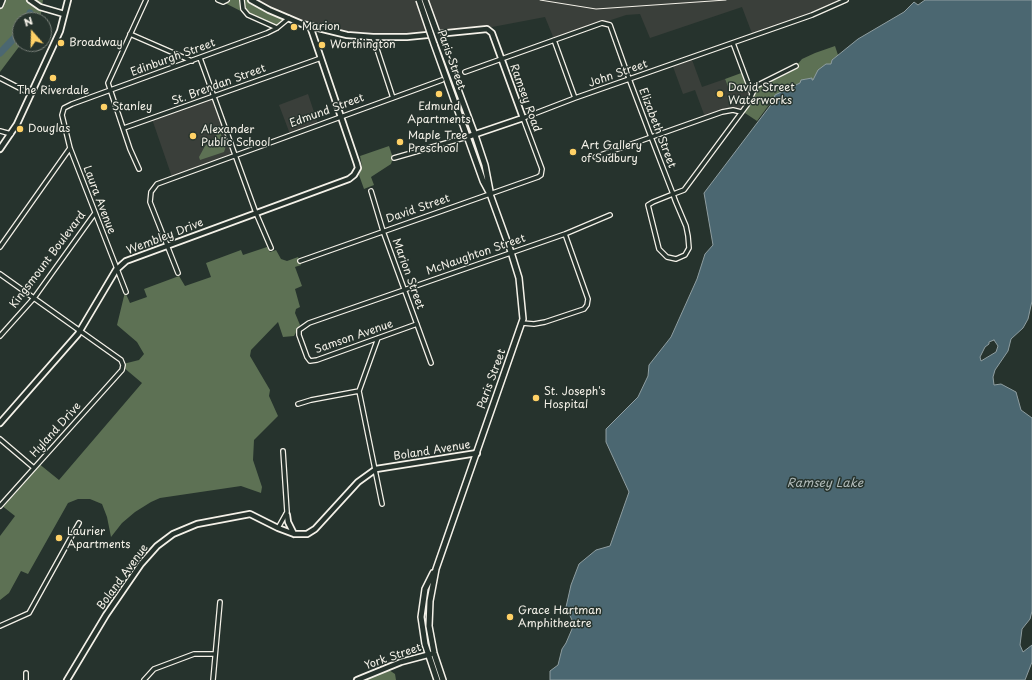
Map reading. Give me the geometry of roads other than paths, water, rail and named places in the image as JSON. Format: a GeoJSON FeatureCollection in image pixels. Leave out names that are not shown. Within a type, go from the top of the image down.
{"type":"FeatureCollection","features":[{"type":"Feature","properties":{"kind":"main road"},"geometry":{"type":"LineString","coordinates":[[0,5],[2,0]]}},
{"type":"Feature","properties":{"kind":"main road","name":"Paris Street"},"geometry":{"type":"LineString","coordinates":[[419,0],[483,181],[490,194],[511,252],[519,278],[523,300],[522,323],[436,569],[425,589],[422,604],[422,630],[428,655],[437,680]]}},
{"type":"Feature","properties":{"kind":"main road","name":"Paris Street"},"geometry":{"type":"LineString","coordinates":[[425,0],[475,135],[485,165],[490,194]]}},
{"type":"Feature","properties":{"kind":"main road","name":"Paris Street"},"geometry":{"type":"LineString","coordinates":[[436,569],[429,613],[429,626],[434,653],[443,680]]}},
{"type":"Feature","properties":{"kind":"street"},"geometry":{"type":"LineString","coordinates":[[30,0],[40,7],[64,14]]}},
{"type":"Feature","properties":{"kind":"street"},"geometry":{"type":"LineString","coordinates":[[0,148],[17,124],[60,31],[68,0]]}},
{"type":"Feature","properties":{"kind":"street"},"geometry":{"type":"LineString","coordinates":[[139,169],[130,149],[108,80],[146,0]]}},
{"type":"Feature","properties":{"kind":"street"},"geometry":{"type":"LineString","coordinates":[[218,0],[223,2],[227,0]]}},
{"type":"Feature","properties":{"kind":"street"},"geometry":{"type":"LineString","coordinates":[[242,0],[243,9],[248,15],[277,28]]}},
{"type":"Feature","properties":{"kind":"street"},"geometry":{"type":"LineString","coordinates":[[251,0],[310,26],[347,35],[373,37],[393,98]]}},
{"type":"Feature","properties":{"kind":"street","name":"John Street"},"geometry":{"type":"LineString","coordinates":[[394,158],[475,135],[575,98],[812,15],[846,0]]}},
{"type":"Feature","properties":{"kind":"street","name":"Edinburgh Street"},"geometry":{"type":"LineString","coordinates":[[63,112],[64,108],[72,104],[192,61],[277,28],[289,18]]}},
{"type":"Feature","properties":{"kind":"street","name":"Elizabeth Street"},"geometry":{"type":"LineString","coordinates":[[554,40],[602,24],[607,24],[611,27],[629,79],[673,194],[688,236],[689,248],[685,255],[676,259],[667,257],[659,249],[648,207],[650,203],[673,194]]}},
{"type":"Feature","properties":{"kind":"street"},"geometry":{"type":"LineString","coordinates":[[310,26],[341,116]]}},
{"type":"Feature","properties":{"kind":"street","name":"Ramsey Road"},"geometry":{"type":"LineString","coordinates":[[373,37],[423,36],[487,29],[492,33],[542,169],[541,175]]}},
{"type":"Feature","properties":{"kind":"street"},"geometry":{"type":"LineString","coordinates":[[130,34],[192,61]]}},
{"type":"Feature","properties":{"kind":"street"},"geometry":{"type":"LineString","coordinates":[[465,72],[554,40],[575,98]]}},
{"type":"Feature","properties":{"kind":"street"},"geometry":{"type":"LineString","coordinates":[[733,43],[752,94]]}},
{"type":"Feature","properties":{"kind":"street"},"geometry":{"type":"LineString","coordinates":[[200,58],[256,213],[271,248]]}},
{"type":"Feature","properties":{"kind":"street","name":"St. Brendan Street"},"geometry":{"type":"LineString","coordinates":[[124,128],[321,58]]}},
{"type":"Feature","properties":{"kind":"street"},"geometry":{"type":"LineString","coordinates":[[673,194],[684,190],[690,184],[751,99],[752,94],[760,84],[796,66]]}},
{"type":"Feature","properties":{"kind":"street"},"geometry":{"type":"LineString","coordinates":[[0,78],[30,94]]}},
{"type":"Feature","properties":{"kind":"street","name":"Edmund Street"},"geometry":{"type":"LineString","coordinates":[[167,245],[150,202],[150,196],[153,188],[160,182],[442,80]]}},
{"type":"Feature","properties":{"kind":"street"},"geometry":{"type":"LineString","coordinates":[[595,157],[727,110],[741,112]]}},
{"type":"Feature","properties":{"kind":"street","name":"Laura Avenue"},"geometry":{"type":"LineString","coordinates":[[63,112],[70,148],[116,270],[126,292]]}},
{"type":"Feature","properties":{"kind":"street","name":"Wembley Drive"},"geometry":{"type":"LineString","coordinates":[[0,423],[79,332],[116,270],[129,259],[349,179],[356,173],[357,164],[341,116]]}},
{"type":"Feature","properties":{"kind":"street"},"geometry":{"type":"LineString","coordinates":[[0,130],[10,134]]}},
{"type":"Feature","properties":{"kind":"street"},"geometry":{"type":"LineString","coordinates":[[0,247],[70,148]]}},
{"type":"Feature","properties":{"kind":"street","name":"David Street"},"geometry":{"type":"LineString","coordinates":[[300,261],[541,175]]}},
{"type":"Feature","properties":{"kind":"street","name":"Marion Street"},"geometry":{"type":"LineString","coordinates":[[371,191],[383,231],[431,363]]}},
{"type":"Feature","properties":{"kind":"street","name":"Kingsmount Boulevard"},"geometry":{"type":"LineString","coordinates":[[0,336],[34,298],[95,213]]}},
{"type":"Feature","properties":{"kind":"street","name":"McNaughton Street"},"geometry":{"type":"LineString","coordinates":[[302,327],[404,289],[565,234],[610,215]]}},
{"type":"Feature","properties":{"kind":"street"},"geometry":{"type":"LineString","coordinates":[[522,323],[534,324],[546,322],[584,309],[588,305],[588,299],[565,234]]}},
{"type":"Feature","properties":{"kind":"street"},"geometry":{"type":"LineString","coordinates":[[167,245],[178,273]]}},
{"type":"Feature","properties":{"kind":"street"},"geometry":{"type":"LineString","coordinates":[[0,274],[79,332]]}},
{"type":"Feature","properties":{"kind":"street","name":"Samson Avenue"},"geometry":{"type":"LineString","coordinates":[[302,327],[299,334],[307,357],[310,360],[317,360],[417,324]]}},
{"type":"Feature","properties":{"kind":"street","name":"Hyland Drive"},"geometry":{"type":"LineString","coordinates":[[0,506],[122,370],[123,365],[121,360],[79,332]]}},
{"type":"Feature","properties":{"kind":"street"},"geometry":{"type":"LineString","coordinates":[[378,338],[359,392],[382,504]]}},
{"type":"Feature","properties":{"kind":"street"},"geometry":{"type":"LineString","coordinates":[[298,404],[310,400],[359,392]]}},
{"type":"Feature","properties":{"kind":"street"},"geometry":{"type":"LineString","coordinates":[[0,439],[34,468]]}},
{"type":"Feature","properties":{"kind":"street"},"geometry":{"type":"LineString","coordinates":[[283,451],[287,515],[288,522],[294,534]]}},
{"type":"Feature","properties":{"kind":"street","name":"Boland Avenue"},"geometry":{"type":"LineString","coordinates":[[67,680],[106,615],[151,552],[167,537],[197,524],[246,514],[253,515],[278,528],[294,534],[307,534],[315,529],[358,482],[376,470],[477,453]]}},
{"type":"Feature","properties":{"kind":"street"},"geometry":{"type":"LineString","coordinates":[[278,528],[287,515]]}},
{"type":"Feature","properties":{"kind":"street"},"geometry":{"type":"LineString","coordinates":[[0,626],[29,613],[79,523]]}},
{"type":"Feature","properties":{"kind":"street"},"geometry":{"type":"LineString","coordinates":[[213,680],[220,602]]}},
{"type":"Feature","properties":{"kind":"street","name":"York Street"},"geometry":{"type":"LineString","coordinates":[[357,680],[401,662],[434,653]]}},
{"type":"Feature","properties":{"kind":"street"},"geometry":{"type":"LineString","coordinates":[[144,680],[154,669],[194,654],[215,654]]}},
{"type":"Feature","properties":{"kind":"street"},"geometry":{"type":"LineString","coordinates":[[26,673],[26,680]]}},
{"type":"Feature","properties":{"kind":"water","name":"Ramsey Lake"},"geometry":{"type":"Polygon","coordinates":[[[925,0],[1032,0],[1032,301],[1028,319],[1023,328],[1011,339],[1008,351],[995,370],[993,377],[994,385],[1001,384],[1016,392],[1021,410],[1032,418],[1032,611],[1030,619],[1022,629],[1020,645],[1023,652],[1032,645],[1032,662],[1025,680],[550,680],[550,671],[558,665],[562,649],[572,629],[572,620],[566,607],[571,585],[579,564],[596,550],[610,546],[629,492],[606,442],[606,429],[638,397],[648,376],[649,365],[671,337],[697,279],[705,254],[713,245],[704,193],[773,102],[775,95],[800,83],[801,80],[812,78],[813,80],[818,70],[826,64],[831,64],[832,60],[858,39],[904,12],[914,2],[918,5],[925,0]],[[994,340],[989,342],[980,357],[981,361],[996,352],[998,346],[994,340]]]}},
{"type":"Feature","properties":{"kind":"waterway"},"geometry":{"type":"LineString","coordinates":[[0,53],[12,40]]}},
{"type":"Feature","properties":{"kind":"railway"},"geometry":{"type":"LineString","coordinates":[[540,0],[596,9],[726,0]]}},
{"type":"Feature","properties":{"kind":"place","name":"Marion"},"geometry":{"type":"Point","coordinates":[294,27]}},
{"type":"Feature","properties":{"kind":"place","name":"Broadway"},"geometry":{"type":"Point","coordinates":[61,43]}},
{"type":"Feature","properties":{"kind":"place","name":"Worthington"},"geometry":{"type":"Point","coordinates":[322,45]}},
{"type":"Feature","properties":{"kind":"place","name":"The Riverdale"},"geometry":{"type":"Point","coordinates":[53,78]}},
{"type":"Feature","properties":{"kind":"place","name":"Edmund Apartments"},"geometry":{"type":"Point","coordinates":[439,94]}},
{"type":"Feature","properties":{"kind":"place","name":"David Street Waterworks"},"geometry":{"type":"Point","coordinates":[720,94]}},
{"type":"Feature","properties":{"kind":"place","name":"Stanley"},"geometry":{"type":"Point","coordinates":[104,107]}},
{"type":"Feature","properties":{"kind":"place","name":"Douglas"},"geometry":{"type":"Point","coordinates":[20,129]}},
{"type":"Feature","properties":{"kind":"place","name":"Alexander Public School"},"geometry":{"type":"Point","coordinates":[193,136]}},
{"type":"Feature","properties":{"kind":"place","name":"Maple Tree Preschool"},"geometry":{"type":"Point","coordinates":[400,142]}},
{"type":"Feature","properties":{"kind":"place","name":"Art Gallery of Sudbury"},"geometry":{"type":"Point","coordinates":[573,152]}},
{"type":"Feature","properties":{"kind":"place","name":"St. Joseph's Hospital"},"geometry":{"type":"Point","coordinates":[536,398]}},
{"type":"Feature","properties":{"kind":"place","name":"Laurier Apartments"},"geometry":{"type":"Point","coordinates":[59,538]}},
{"type":"Feature","properties":{"kind":"place","name":"Grace Hartman Amphitheatre"},"geometry":{"type":"Point","coordinates":[510,617]}}]}
